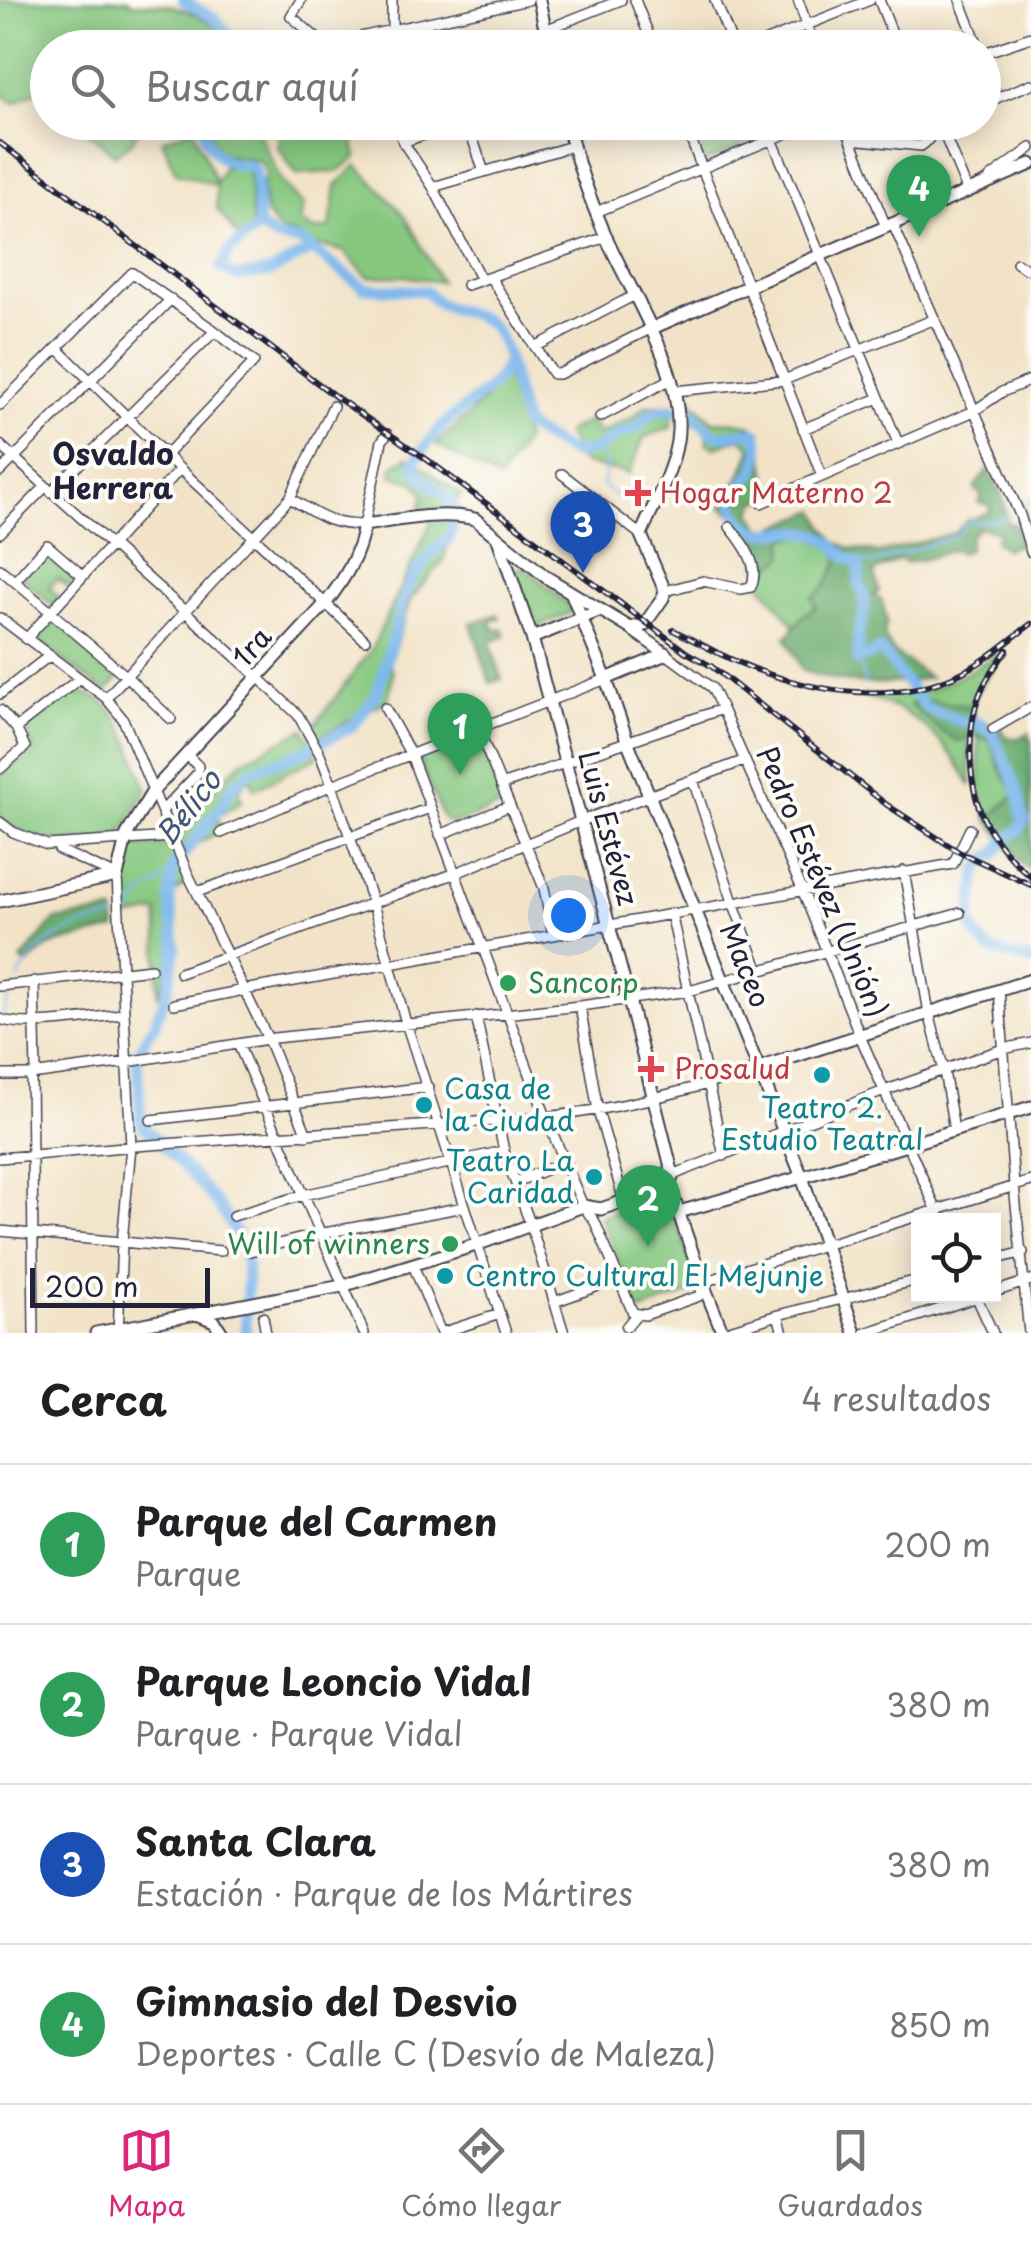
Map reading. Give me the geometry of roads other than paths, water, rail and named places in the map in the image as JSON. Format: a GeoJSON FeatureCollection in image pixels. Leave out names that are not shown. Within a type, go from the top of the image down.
{"type":"FeatureCollection","features":[{"type":"Feature","properties":{"kind":"main road"},"geometry":{"type":"LineString","coordinates":[[539,0],[545,30]]}},
{"type":"Feature","properties":{"kind":"main road"},"geometry":{"type":"LineString","coordinates":[[571,140],[606,237],[650,328],[674,390],[678,422],[676,444],[641,535],[665,591],[664,598],[646,622],[630,628]]}},
{"type":"Feature","properties":{"kind":"main road"},"geometry":{"type":"LineString","coordinates":[[650,328],[1031,164]]}},
{"type":"Feature","properties":{"kind":"main road"},"geometry":{"type":"LineString","coordinates":[[364,525],[462,516],[475,519],[498,536]]}},
{"type":"Feature","properties":{"kind":"main road","name":"1ra"},"geometry":{"type":"LineString","coordinates":[[117,876],[126,840],[154,791],[326,603],[350,569],[364,525]]}},
{"type":"Feature","properties":{"kind":"main road","name":"Pedro Estévez (Unión)"},"geometry":{"type":"LineString","coordinates":[[498,536],[525,561],[666,654]]}},
{"type":"Feature","properties":{"kind":"main road","name":"Luis Estévez"},"geometry":{"type":"LineString","coordinates":[[498,536],[532,638],[629,1000],[678,1212],[723,1333]]}},
{"type":"Feature","properties":{"kind":"main road"},"geometry":{"type":"LineString","coordinates":[[510,570],[514,561],[525,561]]}},
{"type":"Feature","properties":{"kind":"main road","name":"Maceo"},"geometry":{"type":"LineString","coordinates":[[571,592],[626,740],[802,1178],[855,1333]]}},
{"type":"Feature","properties":{"kind":"main road"},"geometry":{"type":"LineString","coordinates":[[532,638],[601,610]]}},
{"type":"Feature","properties":{"kind":"main road"},"geometry":{"type":"LineString","coordinates":[[646,622],[651,642]]}},
{"type":"Feature","properties":{"kind":"main road"},"geometry":{"type":"LineString","coordinates":[[606,679],[666,654]]}},
{"type":"Feature","properties":{"kind":"main road"},"geometry":{"type":"LineString","coordinates":[[0,901],[117,876]]}},
{"type":"Feature","properties":{"kind":"main road"},"geometry":{"type":"LineString","coordinates":[[759,1068],[1027,982]]}},
{"type":"Feature","properties":{"kind":"main road"},"geometry":{"type":"LineString","coordinates":[[678,1212],[1031,1107]]}},
{"type":"Feature","properties":{"kind":"main road"},"geometry":{"type":"LineString","coordinates":[[96,1333],[342,1286],[476,1245],[583,1206],[600,1209],[671,1180]]}},
{"type":"Feature","properties":{"kind":"main road"},"geometry":{"type":"LineString","coordinates":[[192,1315],[210,1318],[222,1333]]}},
{"type":"Feature","properties":{"kind":"street"},"geometry":{"type":"LineString","coordinates":[[302,0],[291,16],[307,30]]}},
{"type":"Feature","properties":{"kind":"street"},"geometry":{"type":"LineString","coordinates":[[392,0],[391,30],[528,0]]}},
{"type":"Feature","properties":{"kind":"street"},"geometry":{"type":"LineString","coordinates":[[545,30],[622,0]]}},
{"type":"Feature","properties":{"kind":"street"},"geometry":{"type":"LineString","coordinates":[[635,0],[647,30]]}},
{"type":"Feature","properties":{"kind":"street"},"geometry":{"type":"LineString","coordinates":[[715,0],[727,30]]}},
{"type":"Feature","properties":{"kind":"street"},"geometry":{"type":"LineString","coordinates":[[798,0],[809,30]]}},
{"type":"Feature","properties":{"kind":"street"},"geometry":{"type":"LineString","coordinates":[[794,30],[870,0]]}},
{"type":"Feature","properties":{"kind":"street"},"geometry":{"type":"LineString","coordinates":[[880,0],[891,30]]}},
{"type":"Feature","properties":{"kind":"street"},"geometry":{"type":"LineString","coordinates":[[960,0],[972,30]]}},
{"type":"Feature","properties":{"kind":"street"},"geometry":{"type":"LineString","coordinates":[[1001,47],[1031,37]]}},
{"type":"Feature","properties":{"kind":"street"},"geometry":{"type":"LineString","coordinates":[[1001,96],[1031,84]]}},
{"type":"Feature","properties":{"kind":"street"},"geometry":{"type":"LineString","coordinates":[[409,140],[403,142],[485,278],[553,374],[650,328]]}},
{"type":"Feature","properties":{"kind":"street"},"geometry":{"type":"LineString","coordinates":[[471,140],[484,172]]}},
{"type":"Feature","properties":{"kind":"street"},"geometry":{"type":"LineString","coordinates":[[692,140],[822,476]]}},
{"type":"Feature","properties":{"kind":"street"},"geometry":{"type":"LineString","coordinates":[[851,140],[1020,514],[1031,552]]}},
{"type":"Feature","properties":{"kind":"street"},"geometry":{"type":"LineString","coordinates":[[861,140],[922,146],[929,140]]}},
{"type":"Feature","properties":{"kind":"street"},"geometry":{"type":"LineString","coordinates":[[943,140],[972,190],[1031,148]]}},
{"type":"Feature","properties":{"kind":"street"},"geometry":{"type":"LineString","coordinates":[[596,212],[772,141],[898,443]]}},
{"type":"Feature","properties":{"kind":"street"},"geometry":{"type":"LineString","coordinates":[[432,187],[572,146]]}},
{"type":"Feature","properties":{"kind":"street"},"geometry":{"type":"LineString","coordinates":[[467,285],[606,237]]}},
{"type":"Feature","properties":{"kind":"street"},"geometry":{"type":"LineString","coordinates":[[1016,263],[1031,269]]}},
{"type":"Feature","properties":{"kind":"street"},"geometry":{"type":"LineString","coordinates":[[0,405],[132,273],[254,362],[166,455]]}},
{"type":"Feature","properties":{"kind":"street"},"geometry":{"type":"LineString","coordinates":[[535,347],[635,295]]}},
{"type":"Feature","properties":{"kind":"street"},"geometry":{"type":"LineString","coordinates":[[0,472],[171,299]]}},
{"type":"Feature","properties":{"kind":"street"},"geometry":{"type":"LineString","coordinates":[[600,417],[674,390],[784,380],[935,319]]}},
{"type":"Feature","properties":{"kind":"street"},"geometry":{"type":"LineString","coordinates":[[0,532],[128,416],[215,330]]}},
{"type":"Feature","properties":{"kind":"street"},"geometry":{"type":"LineString","coordinates":[[56,348],[180,470],[365,640]]}},
{"type":"Feature","properties":{"kind":"street"},"geometry":{"type":"LineString","coordinates":[[761,503],[974,410],[1031,380]]}},
{"type":"Feature","properties":{"kind":"street"},"geometry":{"type":"LineString","coordinates":[[803,429],[879,398]]}},
{"type":"Feature","properties":{"kind":"street"},"geometry":{"type":"LineString","coordinates":[[106,698],[290,498],[333,406]]}},
{"type":"Feature","properties":{"kind":"street","name":"1ra"},"geometry":{"type":"LineString","coordinates":[[364,525],[387,434]]}},
{"type":"Feature","properties":{"kind":"street"},"geometry":{"type":"LineString","coordinates":[[0,445],[258,677],[298,715],[310,736],[320,754],[373,904],[406,1023],[506,1333]]}},
{"type":"Feature","properties":{"kind":"street"},"geometry":{"type":"LineString","coordinates":[[26,639],[180,470]]}},
{"type":"Feature","properties":{"kind":"street"},"geometry":{"type":"LineString","coordinates":[[562,474],[641,535]]}},
{"type":"Feature","properties":{"kind":"street"},"geometry":{"type":"LineString","coordinates":[[290,498],[328,521],[364,525]]}},
{"type":"Feature","properties":{"kind":"street"},"geometry":{"type":"LineString","coordinates":[[665,591],[703,581],[751,587],[754,567],[730,527]]}},
{"type":"Feature","properties":{"kind":"street"},"geometry":{"type":"LineString","coordinates":[[15,581],[47,545],[83,576]]}},
{"type":"Feature","properties":{"kind":"street"},"geometry":{"type":"LineString","coordinates":[[0,569],[171,718]]}},
{"type":"Feature","properties":{"kind":"street"},"geometry":{"type":"LineString","coordinates":[[0,618],[106,698],[123,719],[187,872],[268,1039],[306,1134]]}},
{"type":"Feature","properties":{"kind":"street","name":"Pedro Estévez (Unión)"},"geometry":{"type":"LineString","coordinates":[[666,654],[712,688],[802,889],[860,1036],[938,1213]]}},
{"type":"Feature","properties":{"kind":"street"},"geometry":{"type":"LineString","coordinates":[[0,694],[49,656]]}},
{"type":"Feature","properties":{"kind":"street"},"geometry":{"type":"LineString","coordinates":[[16,728],[79,678]]}},
{"type":"Feature","properties":{"kind":"street"},"geometry":{"type":"LineString","coordinates":[[221,833],[606,679]]}},
{"type":"Feature","properties":{"kind":"street"},"geometry":{"type":"LineString","coordinates":[[993,729],[1031,707]]}},
{"type":"Feature","properties":{"kind":"street"},"geometry":{"type":"LineString","coordinates":[[385,708],[411,755],[546,1117],[583,1206],[595,1222],[630,1310],[636,1315],[643,1316],[698,1296],[707,1281],[1031,1180]]}},
{"type":"Feature","properties":{"kind":"street"},"geometry":{"type":"LineString","coordinates":[[501,785],[722,709]]}},
{"type":"Feature","properties":{"kind":"street"},"geometry":{"type":"LineString","coordinates":[[0,710],[26,747],[0,769]]}},
{"type":"Feature","properties":{"kind":"street"},"geometry":{"type":"LineString","coordinates":[[478,729],[544,888],[553,935]]}},
{"type":"Feature","properties":{"kind":"street"},"geometry":{"type":"LineString","coordinates":[[162,811],[203,773],[187,755]]}},
{"type":"Feature","properties":{"kind":"street"},"geometry":{"type":"LineString","coordinates":[[180,972],[456,873],[580,821],[743,761]]}},
{"type":"Feature","properties":{"kind":"street"},"geometry":{"type":"LineString","coordinates":[[693,780],[759,971]]}},
{"type":"Feature","properties":{"kind":"street"},"geometry":{"type":"LineString","coordinates":[[440,836],[509,806]]}},
{"type":"Feature","properties":{"kind":"street"},"geometry":{"type":"LineString","coordinates":[[197,892],[430,808]]}},
{"type":"Feature","properties":{"kind":"street"},"geometry":{"type":"LineString","coordinates":[[0,822],[47,845],[174,841]]}},
{"type":"Feature","properties":{"kind":"street"},"geometry":{"type":"LineString","coordinates":[[174,1004],[953,864],[970,829]]}},
{"type":"Feature","properties":{"kind":"street"},"geometry":{"type":"LineString","coordinates":[[59,850],[117,876],[133,1146],[122,1242],[118,1331]]}},
{"type":"Feature","properties":{"kind":"street"},"geometry":{"type":"LineString","coordinates":[[904,871],[954,1130]]}},
{"type":"Feature","properties":{"kind":"street"},"geometry":{"type":"LineString","coordinates":[[671,913],[724,1156]]}},
{"type":"Feature","properties":{"kind":"street"},"geometry":{"type":"LineString","coordinates":[[0,1075],[34,1074],[268,1039],[580,1006],[690,990],[960,913]]}},
{"type":"Feature","properties":{"kind":"street"},"geometry":{"type":"LineString","coordinates":[[5,985],[151,969]]}},
{"type":"Feature","properties":{"kind":"street"},"geometry":{"type":"LineString","coordinates":[[31,981],[36,1022],[32,1155],[34,1333]]}},
{"type":"Feature","properties":{"kind":"street"},"geometry":{"type":"LineString","coordinates":[[1001,1013],[1009,996],[1027,982]]}},
{"type":"Feature","properties":{"kind":"street"},"geometry":{"type":"LineString","coordinates":[[999,990],[1014,1185],[1028,1281],[1029,1333]]}},
{"type":"Feature","properties":{"kind":"street"},"geometry":{"type":"LineString","coordinates":[[580,1006],[598,1111],[624,1201]]}},
{"type":"Feature","properties":{"kind":"street"},"geometry":{"type":"LineString","coordinates":[[2,1021],[124,1014]]}},
{"type":"Feature","properties":{"kind":"street"},"geometry":{"type":"LineString","coordinates":[[476,1016],[504,1150],[564,1333]]}},
{"type":"Feature","properties":{"kind":"street"},"geometry":{"type":"LineString","coordinates":[[671,1180],[884,1091],[1031,1043]]}},
{"type":"Feature","properties":{"kind":"street"},"geometry":{"type":"LineString","coordinates":[[238,1044],[364,1333]]}},
{"type":"Feature","properties":{"kind":"street"},"geometry":{"type":"LineString","coordinates":[[0,1158],[598,1111],[653,1100],[759,1068]]}},
{"type":"Feature","properties":{"kind":"street"},"geometry":{"type":"LineString","coordinates":[[152,1120],[428,1086]]}},
{"type":"Feature","properties":{"kind":"street"},"geometry":{"type":"LineString","coordinates":[[233,1216],[303,1195],[504,1150]]}},
{"type":"Feature","properties":{"kind":"street"},"geometry":{"type":"LineString","coordinates":[[516,1182],[565,1162]]}},
{"type":"Feature","properties":{"kind":"street"},"geometry":{"type":"LineString","coordinates":[[250,1251],[464,1207]]}},
{"type":"Feature","properties":{"kind":"street"},"geometry":{"type":"LineString","coordinates":[[595,1222],[600,1209]]}},
{"type":"Feature","properties":{"kind":"street"},"geometry":{"type":"LineString","coordinates":[[0,1231],[221,1250]]}},
{"type":"Feature","properties":{"kind":"street"},"geometry":{"type":"LineString","coordinates":[[1001,1258],[1022,1252]]}},
{"type":"Feature","properties":{"kind":"street"},"geometry":{"type":"LineString","coordinates":[[413,1265],[441,1333],[500,1314]]}},
{"type":"Feature","properties":{"kind":"street"},"geometry":{"type":"LineString","coordinates":[[1001,1290],[1028,1281]]}},
{"type":"Feature","properties":{"kind":"street"},"geometry":{"type":"LineString","coordinates":[[554,1302],[612,1282]]}},
{"type":"Feature","properties":{"kind":"street"},"geometry":{"type":"LineString","coordinates":[[723,1333],[911,1282]]}},
{"type":"Feature","properties":{"kind":"street"},"geometry":{"type":"LineString","coordinates":[[865,1333],[957,1303]]}},
{"type":"Feature","properties":{"kind":"street"},"geometry":{"type":"LineString","coordinates":[[981,1303],[993,1333]]}},
{"type":"Feature","properties":{"kind":"street"},"geometry":{"type":"LineString","coordinates":[[611,1333],[626,1330],[636,1315]]}},
{"type":"Feature","properties":{"kind":"street"},"geometry":{"type":"LineString","coordinates":[[778,1316],[783,1333]]}},
{"type":"Feature","properties":{"kind":"street"},"geometry":{"type":"LineString","coordinates":[[263,1317],[266,1333]]}},
{"type":"Feature","properties":{"kind":"street"},"geometry":{"type":"LineString","coordinates":[[170,1319],[174,1333]]}},
{"type":"Feature","properties":{"kind":"waterway"},"geometry":{"type":"LineString","coordinates":[[183,0],[215,19],[224,30]]}},
{"type":"Feature","properties":{"kind":"waterway"},"geometry":{"type":"LineString","coordinates":[[208,140],[227,161],[255,170],[259,227],[276,238],[301,241],[364,288],[426,291],[443,305],[489,323],[507,357],[526,427],[573,454],[596,450],[617,435],[636,428],[651,413],[667,409],[693,413],[717,435],[757,433],[757,464],[733,501],[742,520],[763,532],[797,531],[821,536],[859,563],[865,611],[858,636],[858,659],[881,650],[926,708],[960,721],[983,724],[992,732],[1015,784],[1025,820],[978,870],[970,922],[990,950],[1031,961]]}},
{"type":"Feature","properties":{"kind":"waterway"},"geometry":{"type":"LineString","coordinates":[[259,227],[230,250],[221,268],[237,277],[270,272],[313,249]]}},
{"type":"Feature","properties":{"kind":"waterway","name":"Bélico"},"geometry":{"type":"LineString","coordinates":[[246,1333],[247,1271],[241,1244],[219,1207],[141,1121],[137,1055],[155,1026],[167,994],[176,949],[170,900],[173,868],[234,785],[250,771],[296,755],[353,726],[377,694],[413,576],[436,548],[450,538],[453,520],[449,500],[413,465],[439,430],[490,387],[507,362]]}},
{"type":"Feature","properties":{"kind":"waterway"},"geometry":{"type":"LineString","coordinates":[[596,450],[606,465],[602,483],[616,496]]}},
{"type":"Feature","properties":{"kind":"waterway"},"geometry":{"type":"LineString","coordinates":[[1024,508],[1031,499]]}},
{"type":"Feature","properties":{"kind":"waterway"},"geometry":{"type":"LineString","coordinates":[[859,563],[873,563],[956,536],[968,521],[998,521],[1009,516]]}},
{"type":"Feature","properties":{"kind":"waterway"},"geometry":{"type":"LineString","coordinates":[[858,659],[855,663],[862,669],[865,684]]}},
{"type":"Feature","properties":{"kind":"waterway"},"geometry":{"type":"LineString","coordinates":[[124,916],[129,916],[142,894],[159,884],[173,868]]}},
{"type":"Feature","properties":{"kind":"waterway"},"geometry":{"type":"LineString","coordinates":[[18,979],[35,953],[58,936],[86,924],[116,918]]}},
{"type":"Feature","properties":{"kind":"waterway"},"geometry":{"type":"LineString","coordinates":[[1,1015],[15,986]]}},
{"type":"Feature","properties":{"kind":"railway"},"geometry":{"type":"LineString","coordinates":[[0,143],[336,397],[429,461],[686,652],[711,666],[887,805],[959,852],[1031,885]]}},
{"type":"Feature","properties":{"kind":"railway"},"geometry":{"type":"LineString","coordinates":[[673,630],[762,672],[818,687],[876,692],[934,684],[961,673],[1031,624]]}},
{"type":"Feature","properties":{"kind":"railway"},"geometry":{"type":"LineString","coordinates":[[1007,650],[987,679],[977,703],[971,736],[971,770],[987,825],[1004,850],[1031,877]]}},
{"type":"Feature","properties":{"kind":"place","name":"Gimnasio del Desvio"},"geometry":{"type":"Point","coordinates":[919,237]}},
{"type":"Feature","properties":{"kind":"place","name":"Hogar Materno 2"},"geometry":{"type":"Point","coordinates":[638,493]}},
{"type":"Feature","properties":{"kind":"place","name":"Santa Clara"},"geometry":{"type":"Point","coordinates":[583,573]}},
{"type":"Feature","properties":{"kind":"place","name":"Parque del Carmen"},"geometry":{"type":"Point","coordinates":[460,775]}},
{"type":"Feature","properties":{"kind":"place","name":"Sancorp"},"geometry":{"type":"Point","coordinates":[508,983]}},
{"type":"Feature","properties":{"kind":"place","name":"Prosalud"},"geometry":{"type":"Point","coordinates":[651,1069]}},
{"type":"Feature","properties":{"kind":"place","name":"Teatro 2. Estudio Teatral"},"geometry":{"type":"Point","coordinates":[822,1075]}},
{"type":"Feature","properties":{"kind":"place","name":"Casa de la Ciudad"},"geometry":{"type":"Point","coordinates":[424,1105]}},
{"type":"Feature","properties":{"kind":"place","name":"Teatro La Caridad"},"geometry":{"type":"Point","coordinates":[594,1177]}},
{"type":"Feature","properties":{"kind":"place","name":"Will of winners"},"geometry":{"type":"Point","coordinates":[450,1244]}},
{"type":"Feature","properties":{"kind":"place","name":"Parque Leoncio Vidal"},"geometry":{"type":"Point","coordinates":[648,1247]}},
{"type":"Feature","properties":{"kind":"place","name":"Centro Cultural El Mejunje"},"geometry":{"type":"Point","coordinates":[445,1276]}},
{"type":"Feature","properties":{"kind":"district","name":"Osvaldo Herrera"},"geometry":{"type":"Point","coordinates":[113,472]}}]}
